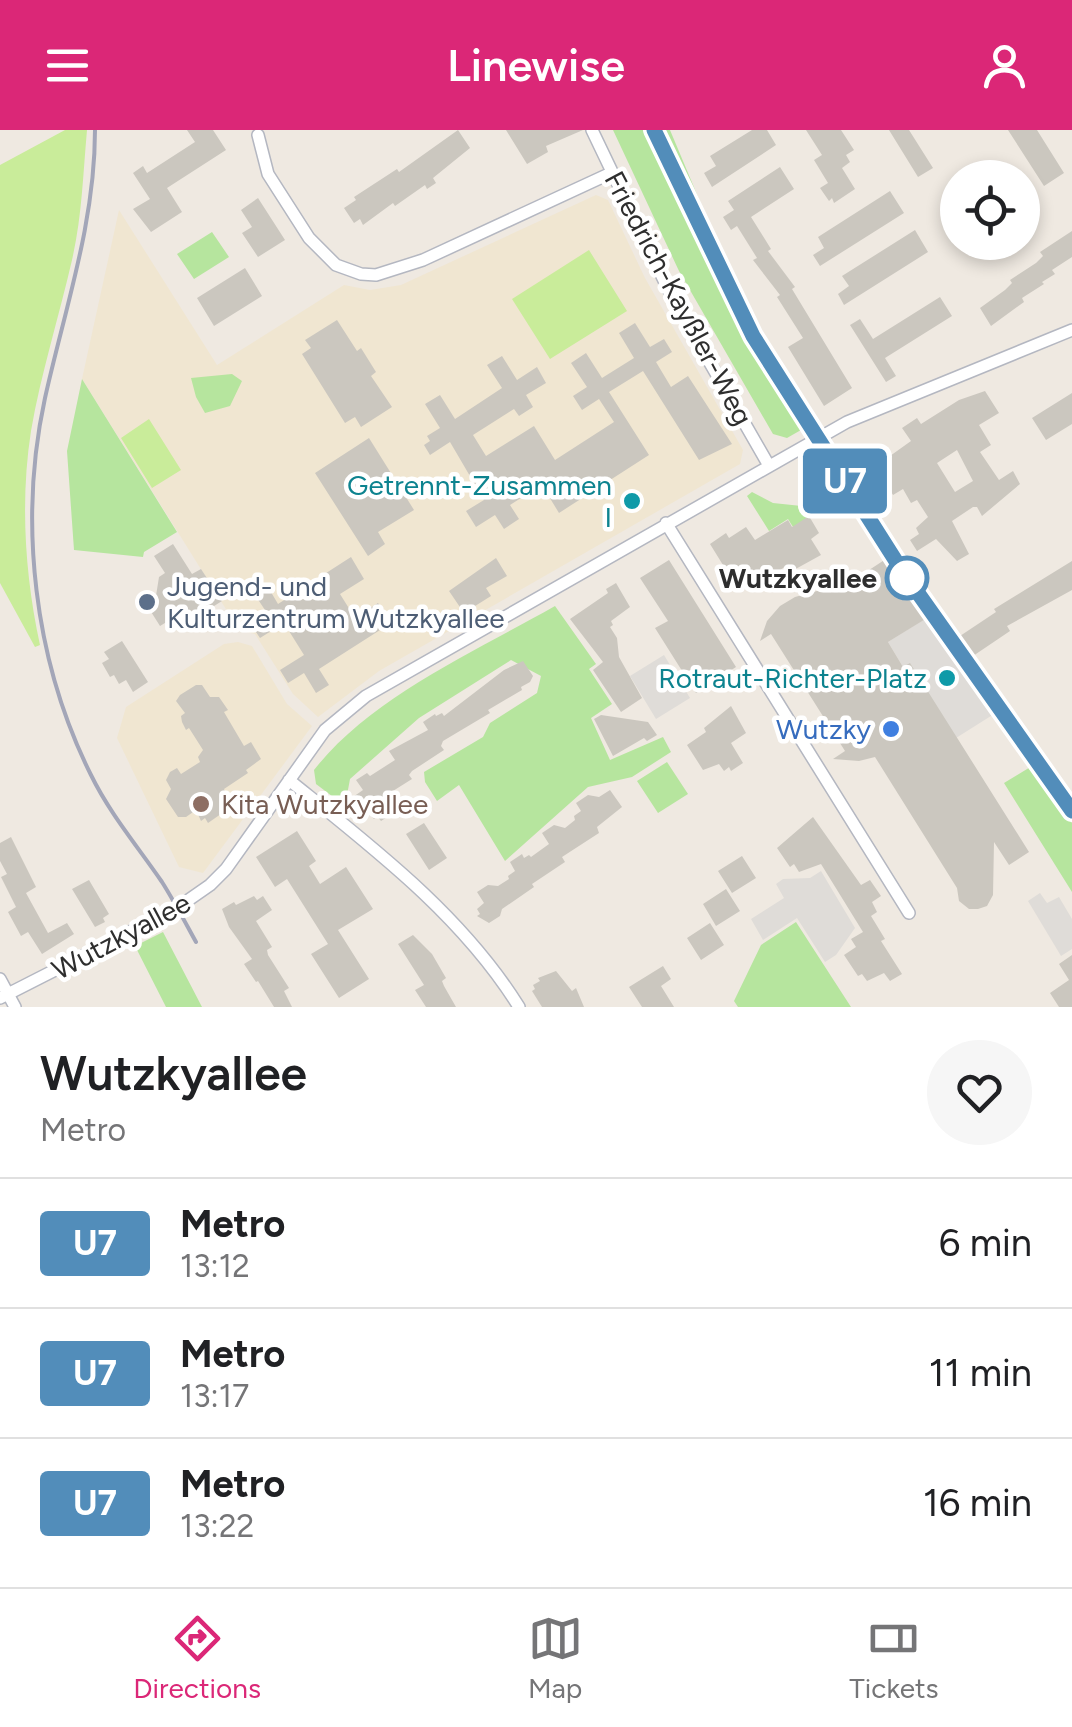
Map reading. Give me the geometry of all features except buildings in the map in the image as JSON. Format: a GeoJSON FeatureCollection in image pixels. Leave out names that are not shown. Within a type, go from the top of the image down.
{"type":"FeatureCollection","features":[{"type":"Feature","properties":{"kind":"street","name":"Friedrich-Kayßler-Weg"},"geometry":{"type":"LineString","coordinates":[[592,130],[671,295],[768,464]]}},
{"type":"Feature","properties":{"kind":"street"},"geometry":{"type":"LineString","coordinates":[[258,134],[268,174],[309,238],[336,265],[362,274],[376,275],[423,260],[611,173]]}},
{"type":"Feature","properties":{"kind":"street","name":"Wutzkyallee"},"geometry":{"type":"LineString","coordinates":[[4,996],[164,915],[210,886],[325,730],[366,696],[768,464],[882,405],[1072,330]]}},
{"type":"Feature","properties":{"kind":"street"},"geometry":{"type":"LineString","coordinates":[[666,523],[909,913]]}},
{"type":"Feature","properties":{"kind":"street"},"geometry":{"type":"LineString","coordinates":[[288,780],[440,910],[484,955],[519,1007]]}},
{"type":"Feature","properties":{"kind":"street"},"geometry":{"type":"LineString","coordinates":[[0,979],[4,996],[15,1007]]}},
{"type":"Feature","properties":{"kind":"shaded area"},"geometry":{"type":"Polygon","coordinates":[[[596,195],[608,200],[645,278],[743,450],[740,464],[379,671],[318,717],[293,694],[255,634],[239,630],[82,379],[119,210],[217,365],[344,285],[370,290],[401,285],[596,195]]]}},
{"type":"Feature","properties":{"kind":"shaded area","name":"Rotraut-Richter-Platz"},"geometry":{"type":"Polygon","coordinates":[[[934,613],[986,697],[992,694],[1002,709],[956,738],[910,664],[903,667],[888,642],[934,613]]]}},
{"type":"Feature","properties":{"kind":"shaded area","name":"Kita Wutzkyallee"},"geometry":{"type":"Polygon","coordinates":[[[224,644],[252,646],[287,704],[312,726],[203,873],[179,867],[117,738],[126,707],[224,644]]]}},
{"type":"Feature","properties":{"kind":"shaded area"},"geometry":{"type":"Polygon","coordinates":[[[664,655],[690,698],[656,719],[630,676],[664,655]]]}},
{"type":"Feature","properties":{"kind":"shaded area"},"geometry":{"type":"Polygon","coordinates":[[[821,871],[855,928],[836,955],[825,962],[797,918],[763,940],[751,919],[784,898],[776,884],[783,879],[810,878],[821,871]]]}},
{"type":"Feature","properties":{"kind":"shaded area"},"geometry":{"type":"Polygon","coordinates":[[[1040,893],[1047,903],[1059,897],[1072,919],[1072,949],[1061,956],[1028,901],[1040,893]]]}},
{"type":"Feature","properties":{"kind":"green space"},"geometry":{"type":"Polygon","coordinates":[[[65,130],[87,130],[75,244],[40,388],[28,458],[26,539],[40,645],[35,647],[0,583],[0,165],[65,130]]]}},
{"type":"Feature","properties":{"kind":"green space"},"geometry":{"type":"Polygon","coordinates":[[[613,130],[670,130],[740,297],[815,422],[787,438],[773,434],[679,271],[613,130]]]}},
{"type":"Feature","properties":{"kind":"green space"},"geometry":{"type":"Polygon","coordinates":[[[212,232],[229,257],[194,279],[177,254],[212,232]]]}},
{"type":"Feature","properties":{"kind":"green space"},"geometry":{"type":"Polygon","coordinates":[[[589,250],[627,311],[550,359],[512,299],[589,250]]]}},
{"type":"Feature","properties":{"kind":"green space"},"geometry":{"type":"Polygon","coordinates":[[[232,374],[242,381],[230,406],[205,413],[191,378],[232,374]]]}},
{"type":"Feature","properties":{"kind":"green space"},"geometry":{"type":"Polygon","coordinates":[[[82,379],[177,532],[144,552],[143,557],[74,550],[67,451],[82,379]]]}},
{"type":"Feature","properties":{"kind":"green space"},"geometry":{"type":"Polygon","coordinates":[[[149,419],[181,470],[152,488],[121,438],[149,419]]]}},
{"type":"Feature","properties":{"kind":"green space"},"geometry":{"type":"Polygon","coordinates":[[[752,492],[773,503],[811,507],[816,514],[793,527],[788,519],[769,531],[747,496],[752,492]]]}},
{"type":"Feature","properties":{"kind":"green space"},"geometry":{"type":"Polygon","coordinates":[[[555,606],[596,664],[589,669],[612,704],[591,718],[610,760],[663,737],[671,752],[632,777],[588,787],[505,861],[459,785],[437,801],[425,782],[424,772],[483,737],[490,723],[537,693],[541,676],[511,660],[419,718],[350,779],[345,806],[316,784],[314,770],[364,720],[426,678],[555,606]]]}},
{"type":"Feature","properties":{"kind":"green space"},"geometry":{"type":"Polygon","coordinates":[[[667,762],[688,794],[658,813],[637,781],[667,762]]]}},
{"type":"Feature","properties":{"kind":"green space"},"geometry":{"type":"Polygon","coordinates":[[[1032,766],[1072,823],[1072,892],[1004,783],[1032,766]]]}},
{"type":"Feature","properties":{"kind":"green space"},"geometry":{"type":"Polygon","coordinates":[[[796,922],[851,1007],[738,1007],[734,1001],[761,945],[796,922]]]}},
{"type":"Feature","properties":{"kind":"green space"},"geometry":{"type":"Polygon","coordinates":[[[163,932],[202,1007],[166,1007],[135,946],[163,932]]]}},
{"type":"Feature","properties":{"kind":"railway"},"geometry":{"type":"LineString","coordinates":[[95,130],[90,198],[78,265],[37,445],[33,493],[36,590],[56,685],[91,775],[115,817],[162,882],[196,942]]}},
{"type":"Feature","properties":{"kind":"metro line","name":"U7"},"geometry":{"type":"LineString","coordinates":[[654,130],[753,336],[901,569],[1072,811]]}},
{"type":"Feature","properties":{"kind":"place","name":"Getrennt-Zusammen I"},"geometry":{"type":"Point","coordinates":[632,501]}},
{"type":"Feature","properties":{"kind":"place","name":"Wutzkyallee"},"geometry":{"type":"Point","coordinates":[907,578]}},
{"type":"Feature","properties":{"kind":"place","name":"Jugend- und Kulturzentrum Wutzkyallee"},"geometry":{"type":"Point","coordinates":[147,602]}},
{"type":"Feature","properties":{"kind":"place","name":"Rotraut-Richter-Platz"},"geometry":{"type":"Point","coordinates":[947,678]}},
{"type":"Feature","properties":{"kind":"place","name":"Wutzky"},"geometry":{"type":"Point","coordinates":[891,729]}},
{"type":"Feature","properties":{"kind":"place","name":"Kita Wutzkyallee"},"geometry":{"type":"Point","coordinates":[201,804]}}]}
